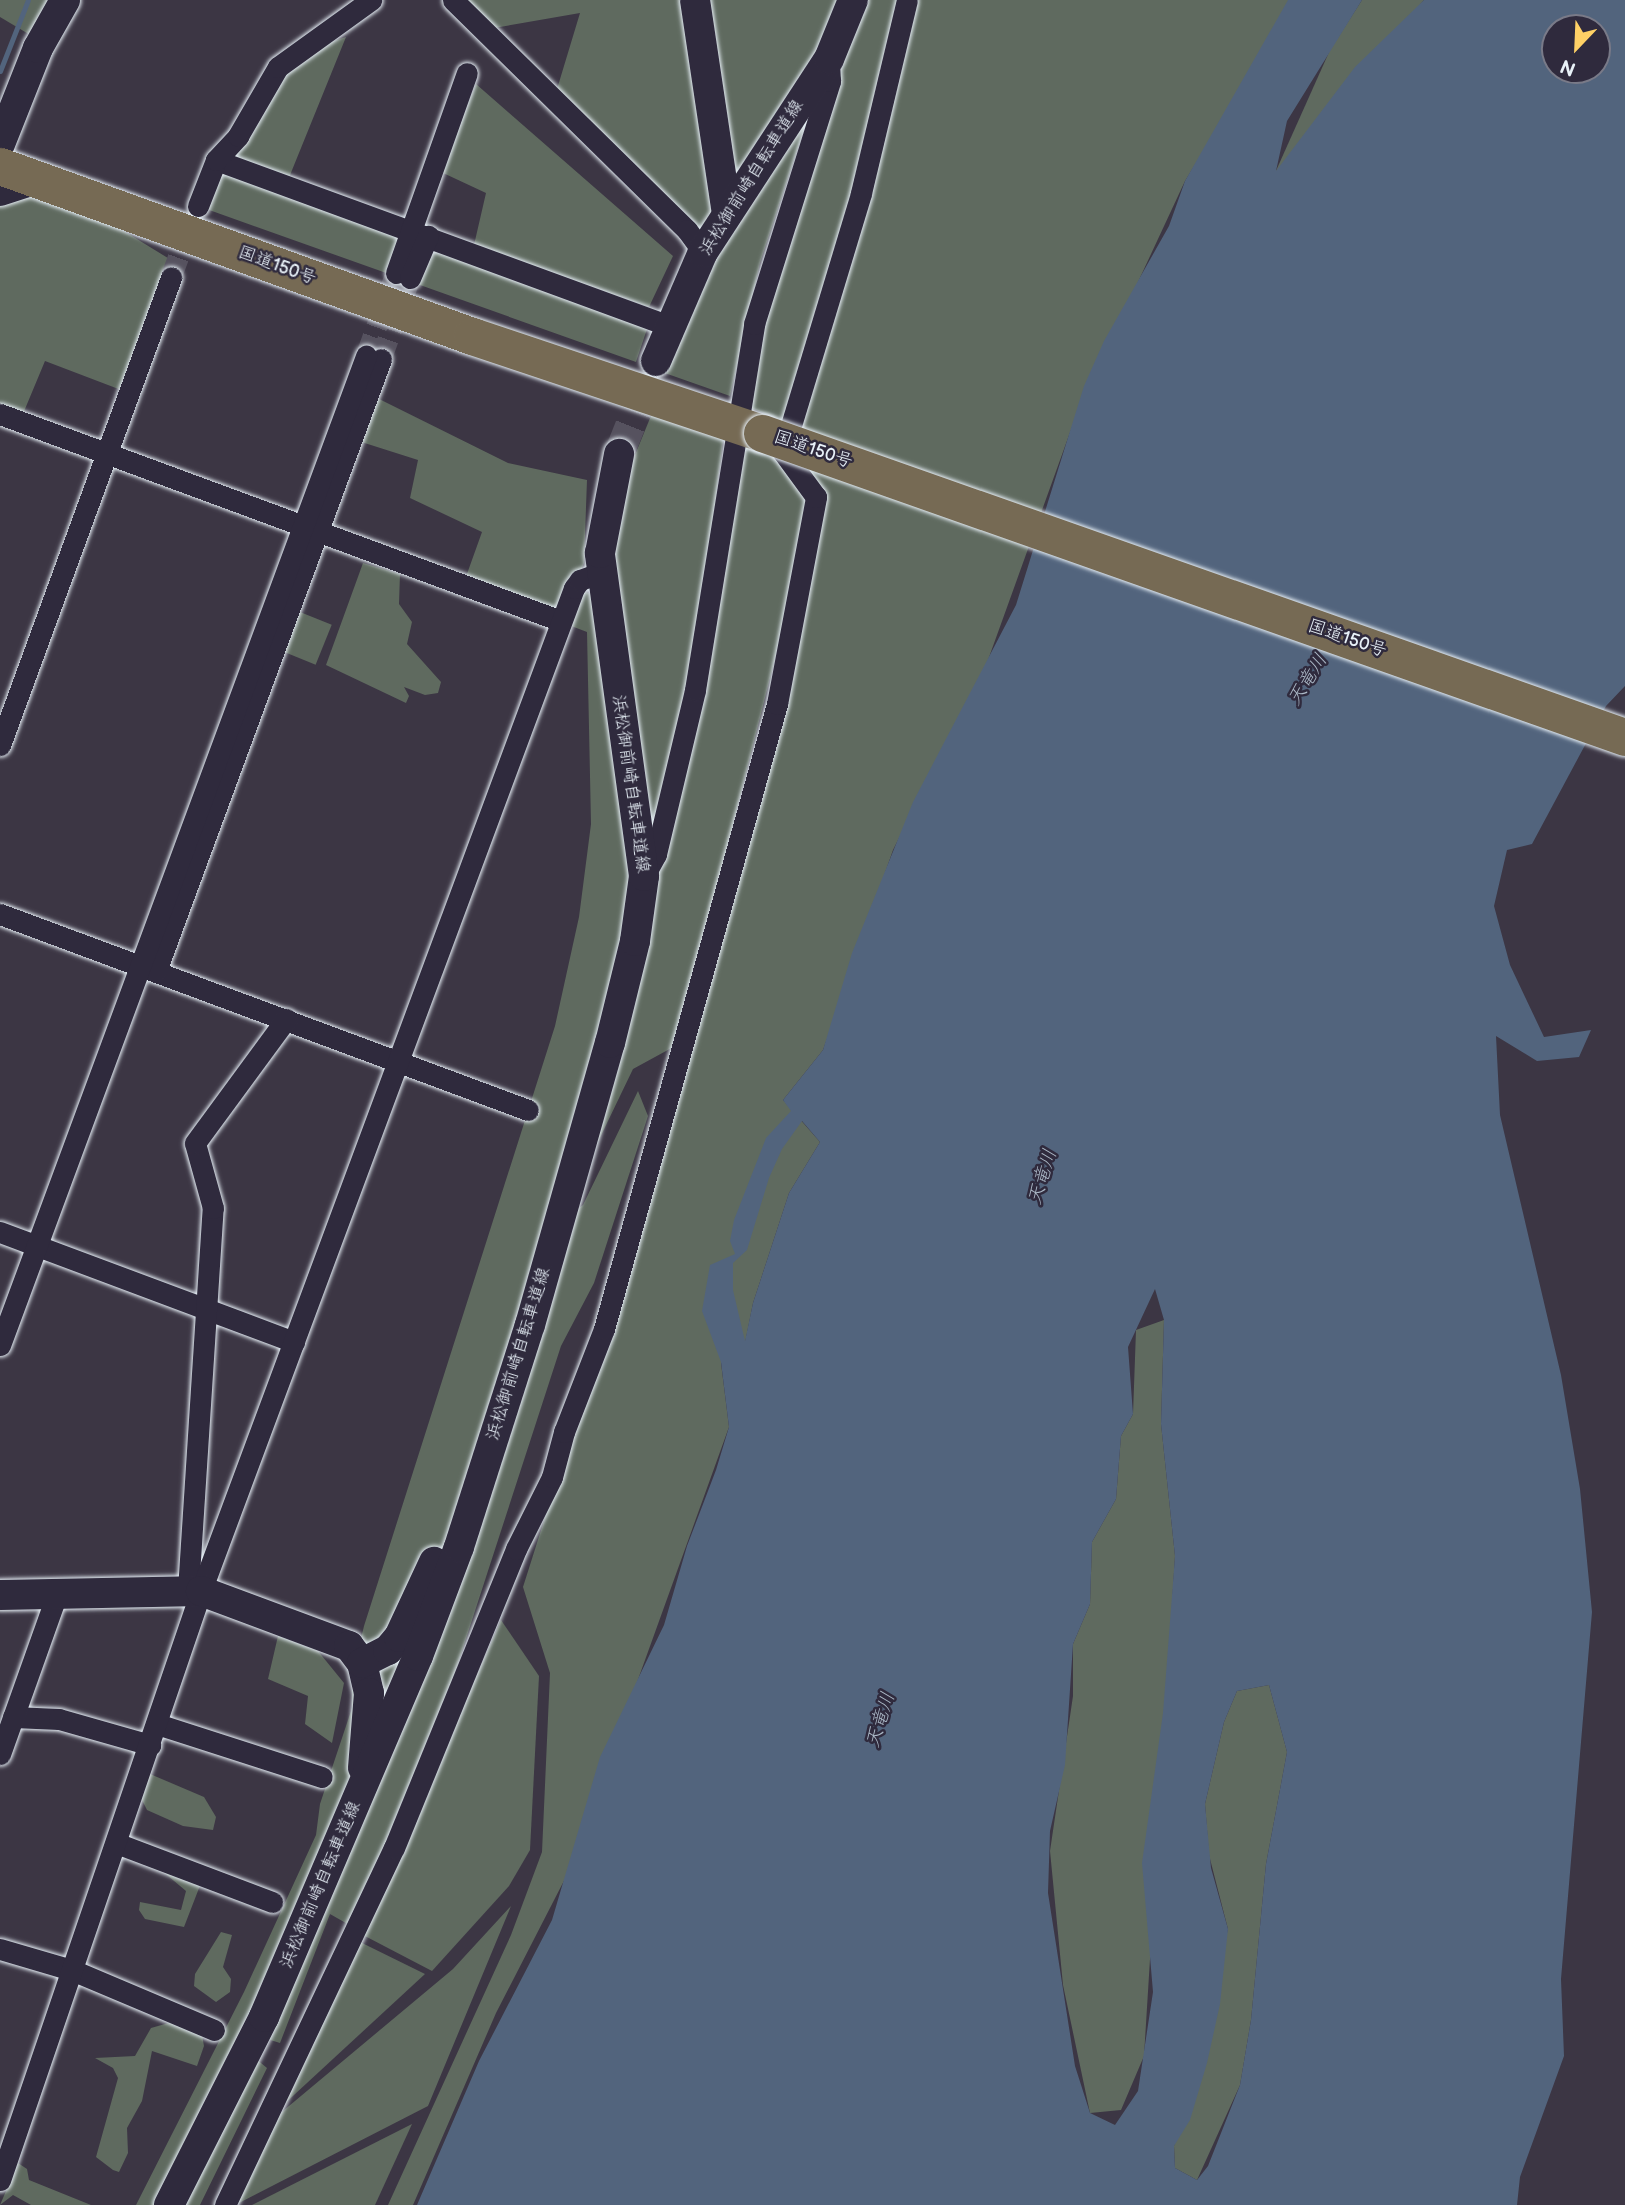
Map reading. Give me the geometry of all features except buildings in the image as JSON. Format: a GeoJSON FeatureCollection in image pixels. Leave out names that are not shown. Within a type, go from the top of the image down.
{"type":"FeatureCollection","features":[{"type":"Feature","properties":{"kind":"highway","name":"国道150号"},"geometry":{"type":"LineString","coordinates":[[0,166],[472,336],[749,428],[1625,737]]}},
{"type":"Feature","properties":{"kind":"main road"},"geometry":{"type":"LineString","coordinates":[[0,144],[38,48],[65,0]]}},
{"type":"Feature","properties":{"kind":"main road"},"geometry":{"type":"LineString","coordinates":[[695,0],[727,213]]}},
{"type":"Feature","properties":{"kind":"main road","name":"浜松御前崎自転車道線"},"geometry":{"type":"LineString","coordinates":[[656,360],[668,325],[703,252],[829,59],[853,0]]}},
{"type":"Feature","properties":{"kind":"main road"},"geometry":{"type":"LineString","coordinates":[[0,191],[36,179]]}},
{"type":"Feature","properties":{"kind":"main road","name":"浜松御前崎自転車道線"},"geometry":{"type":"LineString","coordinates":[[169,2205],[264,2017],[361,1793],[459,1545],[530,1325],[610,1042],[635,941],[644,876],[602,572],[603,521],[619,454]]}},
{"type":"Feature","properties":{"kind":"main road"},"geometry":{"type":"LineString","coordinates":[[362,1663],[388,1650],[399,1637],[436,1559],[444,1549],[459,1545]]}},
{"type":"Feature","properties":{"kind":"main road"},"geometry":{"type":"LineString","coordinates":[[0,1595],[195,1590],[349,1646],[362,1663],[369,1693],[361,1793]]}},
{"type":"Feature","properties":{"kind":"street"},"geometry":{"type":"LineString","coordinates":[[198,206],[216,160],[238,136],[278,67],[371,0]]}},
{"type":"Feature","properties":{"kind":"street"},"geometry":{"type":"LineString","coordinates":[[453,0],[687,230],[703,252]]}},
{"type":"Feature","properties":{"kind":"street"},"geometry":{"type":"LineString","coordinates":[[225,2205],[394,1848],[516,1549],[552,1477],[564,1432],[604,1329],[777,704],[816,498],[783,452],[861,193],[907,0]]}},
{"type":"Feature","properties":{"kind":"street"},"geometry":{"type":"LineString","coordinates":[[644,876],[656,854],[695,690],[749,428],[754,324],[830,80],[829,59]]}},
{"type":"Feature","properties":{"kind":"street"},"geometry":{"type":"LineString","coordinates":[[403,275],[419,233],[467,74]]}},
{"type":"Feature","properties":{"kind":"street"},"geometry":{"type":"LineString","coordinates":[[216,160],[668,325]]}},
{"type":"Feature","properties":{"kind":"street"},"geometry":{"type":"LineString","coordinates":[[0,745],[171,277]]}},
{"type":"Feature","properties":{"kind":"street"},"geometry":{"type":"LineString","coordinates":[[0,1345],[148,968],[373,357]]}},
{"type":"Feature","properties":{"kind":"street"},"geometry":{"type":"LineString","coordinates":[[0,414],[561,621]]}},
{"type":"Feature","properties":{"kind":"street"},"geometry":{"type":"LineString","coordinates":[[0,2180],[157,1724],[195,1590],[293,1342],[561,621],[580,580],[602,572]]}},
{"type":"Feature","properties":{"kind":"street"},"geometry":{"type":"LineString","coordinates":[[0,914],[528,1110]]}},
{"type":"Feature","properties":{"kind":"street"},"geometry":{"type":"LineString","coordinates":[[195,1590],[212,1208],[195,1143],[286,1019]]}},
{"type":"Feature","properties":{"kind":"street"},"geometry":{"type":"LineString","coordinates":[[0,1232],[293,1342]]}},
{"type":"Feature","properties":{"kind":"street"},"geometry":{"type":"LineString","coordinates":[[0,1754],[8,1725],[57,1594]]}},
{"type":"Feature","properties":{"kind":"street"},"geometry":{"type":"LineString","coordinates":[[8,1725],[59,1719],[150,1745]]}},
{"type":"Feature","properties":{"kind":"street"},"geometry":{"type":"LineString","coordinates":[[157,1724],[322,1777]]}},
{"type":"Feature","properties":{"kind":"street"},"geometry":{"type":"LineString","coordinates":[[116,1843],[272,1902]]}},
{"type":"Feature","properties":{"kind":"street"},"geometry":{"type":"LineString","coordinates":[[0,1949],[72,1970],[214,2030]]}},
{"type":"Feature","properties":{"kind":"green space"},"geometry":{"type":"Polygon","coordinates":[[[0,0],[73,0],[42,42],[0,17],[0,0]]]}},
{"type":"Feature","properties":{"kind":"green space"},"geometry":{"type":"Polygon","coordinates":[[[453,0],[696,0],[725,201],[699,246],[554,99],[580,13],[483,30],[453,0]]]}},
{"type":"Feature","properties":{"kind":"green space"},"geometry":{"type":"Polygon","coordinates":[[[700,0],[845,0],[835,30],[745,169],[727,178],[700,0]]]}},
{"type":"Feature","properties":{"kind":"green space"},"geometry":{"type":"Polygon","coordinates":[[[862,0],[1295,0],[1185,181],[1077,413],[988,660],[893,850],[823,1050],[783,1100],[820,1142],[789,1193],[753,1303],[745,1343],[721,1363],[729,1427],[569,1871],[496,2013],[413,2205],[388,2205],[511,1935],[542,1852],[550,1673],[523,1587],[669,1127],[801,556],[677,1045],[633,1069],[582,1175],[626,1015],[713,636],[742,436],[790,424],[746,406],[775,287],[862,0]]]}},
{"type":"Feature","properties":{"kind":"green space"},"geometry":{"type":"Polygon","coordinates":[[[1362,0],[1424,0],[1275,173],[1330,50],[1362,0]]]}},
{"type":"Feature","properties":{"kind":"green space"},"geometry":{"type":"Polygon","coordinates":[[[346,37],[286,185],[648,326],[636,362],[198,206],[216,160],[303,51],[346,37]]]}},
{"type":"Feature","properties":{"kind":"green space"},"geometry":{"type":"Polygon","coordinates":[[[476,84],[673,256],[649,307],[474,245],[486,193],[441,172],[476,84]]]}},
{"type":"Feature","properties":{"kind":"green space"},"geometry":{"type":"Polygon","coordinates":[[[815,96],[760,263],[730,396],[659,371],[702,275],[815,96]]]}},
{"type":"Feature","properties":{"kind":"green space"},"geometry":{"type":"Polygon","coordinates":[[[30,191],[106,220],[176,263],[159,292],[129,393],[45,361],[20,421],[0,414],[0,204],[30,191]]]}},
{"type":"Feature","properties":{"kind":"green space"},"geometry":{"type":"Polygon","coordinates":[[[367,393],[508,463],[587,480],[584,563],[574,588],[597,596],[631,845],[630,899],[569,1215],[583,1205],[638,1091],[648,1116],[594,1283],[561,1346],[451,1685],[351,1926],[330,1914],[280,2043],[264,2038],[255,2058],[267,2068],[200,2205],[136,2205],[244,1992],[316,1835],[320,1804],[352,1708],[352,1676],[364,1626],[555,1026],[579,917],[591,824],[587,632],[463,585],[482,532],[410,498],[418,460],[352,439],[367,393]]]}},
{"type":"Feature","properties":{"kind":"green space"},"geometry":{"type":"Polygon","coordinates":[[[653,411],[724,433],[701,616],[651,843],[610,570],[616,501],[653,411]]]}},
{"type":"Feature","properties":{"kind":"green space"},"geometry":{"type":"Polygon","coordinates":[[[363,563],[400,574],[399,604],[412,622],[407,644],[441,682],[438,693],[425,695],[404,687],[409,696],[406,703],[326,665],[363,563]]]}},
{"type":"Feature","properties":{"kind":"green space"},"geometry":{"type":"Polygon","coordinates":[[[290,608],[332,625],[316,665],[274,648],[290,608]]]}},
{"type":"Feature","properties":{"kind":"green space"},"geometry":{"type":"Polygon","coordinates":[[[1164,1320],[1161,1424],[1175,1556],[1144,2056],[1121,2110],[1090,2113],[1063,1985],[1050,1851],[1073,1696],[1073,1644],[1090,1604],[1092,1542],[1116,1499],[1121,1436],[1133,1414],[1136,1330],[1164,1320]]]}},
{"type":"Feature","properties":{"kind":"green space"},"geometry":{"type":"Polygon","coordinates":[[[501,1620],[539,1676],[530,1850],[509,1886],[432,1971],[363,1935],[501,1620]]]}},
{"type":"Feature","properties":{"kind":"green space"},"geometry":{"type":"Polygon","coordinates":[[[278,1636],[318,1651],[344,1683],[332,1743],[305,1724],[308,1696],[268,1679],[278,1636]]]}},
{"type":"Feature","properties":{"kind":"green space"},"geometry":{"type":"Polygon","coordinates":[[[1269,1685],[1287,1752],[1266,1864],[1251,2020],[1240,2085],[1197,2180],[1175,2168],[1174,2146],[1228,1929],[1209,1855],[1205,1804],[1224,1722],[1237,1691],[1269,1685]]]}},
{"type":"Feature","properties":{"kind":"green space"},"geometry":{"type":"Polygon","coordinates":[[[150,1774],[204,1797],[216,1817],[213,1830],[183,1826],[147,1810],[140,1796],[150,1774]]]}},
{"type":"Feature","properties":{"kind":"green space"},"geometry":{"type":"Polygon","coordinates":[[[161,1870],[201,1883],[184,1927],[145,1919],[139,1910],[140,1902],[181,1910],[186,1891],[161,1870]]]}},
{"type":"Feature","properties":{"kind":"green space"},"geometry":{"type":"Polygon","coordinates":[[[511,1906],[428,2106],[237,2204],[277,2116],[453,1969],[511,1906]]]}},
{"type":"Feature","properties":{"kind":"green space"},"geometry":{"type":"Polygon","coordinates":[[[221,1932],[232,1935],[223,1967],[231,1979],[230,1992],[216,2002],[194,1986],[195,1974],[221,1932]]]}},
{"type":"Feature","properties":{"kind":"green space"},"geometry":{"type":"Polygon","coordinates":[[[360,1942],[425,1974],[281,2107],[360,1942]]]}},
{"type":"Feature","properties":{"kind":"green space"},"geometry":{"type":"Polygon","coordinates":[[[186,2018],[202,2035],[204,2046],[197,2066],[152,2051],[142,2101],[127,2128],[128,2153],[119,2172],[113,2170],[96,2157],[118,2078],[113,2068],[95,2058],[135,2056],[151,2028],[186,2018]]]}},
{"type":"Feature","properties":{"kind":"green space"},"geometry":{"type":"Polygon","coordinates":[[[412,2124],[375,2205],[252,2205],[412,2124]]]}},
{"type":"Feature","properties":{"kind":"green space"},"geometry":{"type":"Polygon","coordinates":[[[18,2163],[27,2169],[29,2180],[91,2205],[31,2205],[13,2195],[0,2205],[18,2163]]]}},
{"type":"Feature","properties":{"kind":"water","name":"天竜川"},"geometry":{"type":"Polygon","coordinates":[[[1288,0],[1362,0],[1287,121],[1276,171],[1355,67],[1424,0],[1625,0],[1625,686],[1606,706],[1532,844],[1507,850],[1494,906],[1510,965],[1544,1037],[1591,1030],[1579,1057],[1537,1061],[1496,1036],[1500,1115],[1561,1375],[1580,1489],[1592,1612],[1561,1979],[1564,2056],[1520,2177],[1517,2205],[417,2205],[479,2061],[552,1920],[600,1757],[664,1625],[687,1546],[716,1470],[729,1427],[721,1362],[702,1311],[710,1265],[735,1254],[730,1241],[734,1220],[766,1138],[791,1111],[783,1100],[823,1050],[852,953],[913,802],[1016,605],[1084,386],[1104,341],[1169,226],[1185,181],[1288,0]],[[802,1121],[782,1149],[769,1178],[747,1250],[733,1263],[733,1290],[745,1341],[753,1303],[789,1193],[820,1142],[802,1121]],[[1155,1289],[1128,1347],[1133,1414],[1121,1436],[1116,1499],[1092,1542],[1090,1604],[1073,1644],[1065,1765],[1050,1831],[1048,1893],[1075,2066],[1090,2113],[1115,2125],[1138,2091],[1153,1992],[1142,1863],[1163,1713],[1175,1556],[1161,1424],[1164,1320],[1155,1289]],[[1269,1685],[1237,1691],[1224,1722],[1205,1804],[1211,1868],[1228,1929],[1220,2004],[1207,2063],[1190,2120],[1174,2146],[1175,2168],[1197,2180],[1208,2166],[1240,2085],[1251,2020],[1266,1864],[1287,1752],[1269,1685]]]}},
{"type":"Feature","properties":{"kind":"waterway"},"geometry":{"type":"LineString","coordinates":[[0,71],[28,0]]}},
{"type":"Feature","properties":{"kind":"tunnel"},"geometry":{"type":"LineString","coordinates":[[171,277],[190,226]]}},
{"type":"Feature","properties":{"kind":"tunnel"},"geometry":{"type":"LineString","coordinates":[[366,356],[396,273]]}},
{"type":"Feature","properties":{"kind":"tunnel"},"geometry":{"type":"LineString","coordinates":[[381,359],[410,278]]}},
{"type":"Feature","properties":{"kind":"tunnel"},"geometry":{"type":"LineString","coordinates":[[619,454],[651,374]]}}]}
